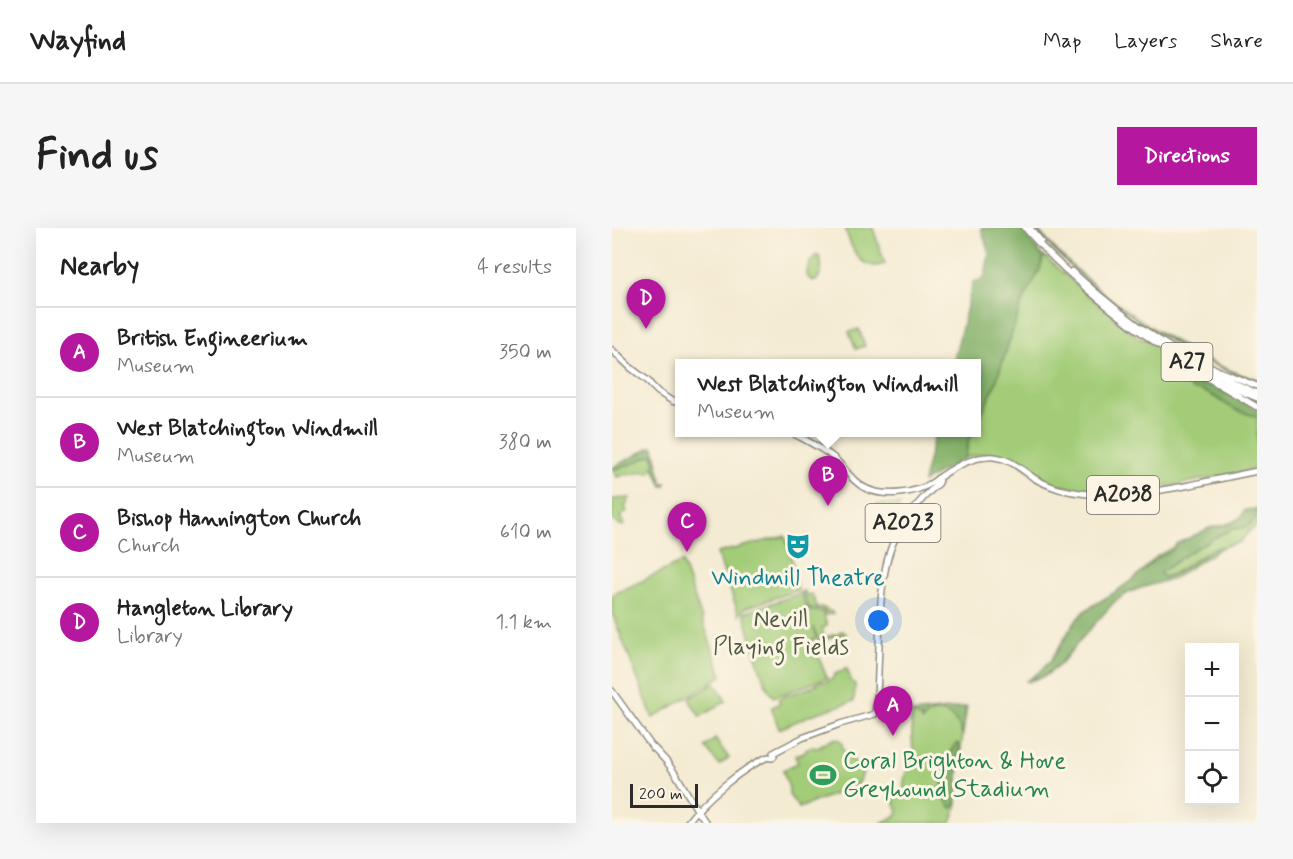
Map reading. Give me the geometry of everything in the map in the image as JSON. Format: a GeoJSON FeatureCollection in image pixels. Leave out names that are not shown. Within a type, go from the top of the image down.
{"type":"FeatureCollection","features":[{"type":"Feature","properties":{"kind":"main road","name":"A27"},"geometry":{"type":"LineString","coordinates":[[1025,228],[1088,291],[1130,324],[1204,376],[1257,407]]}},
{"type":"Feature","properties":{"kind":"main road","name":"A27"},"geometry":{"type":"LineString","coordinates":[[1030,228],[1090,288],[1125,316],[1212,372],[1257,395]]}},
{"type":"Feature","properties":{"kind":"main road","name":"A27"},"geometry":{"type":"LineString","coordinates":[[1160,340],[1219,371],[1257,386]]}},
{"type":"Feature","properties":{"kind":"main road"},"geometry":{"type":"LineString","coordinates":[[612,352],[646,383],[650,383],[663,395],[675,400]]}},
{"type":"Feature","properties":{"kind":"main road","name":"A27"},"geometry":{"type":"LineString","coordinates":[[1172,353],[1221,381],[1257,395]]}},
{"type":"Feature","properties":{"kind":"main road","name":"A2038"},"geometry":{"type":"LineString","coordinates":[[802,437],[831,453],[866,488],[897,492],[936,479],[972,460],[985,457],[996,457],[1012,462],[1038,480],[1055,488],[1112,496],[1154,492],[1257,471]]}},
{"type":"Feature","properties":{"kind":"main road","name":"A2023"},"geometry":{"type":"LineString","coordinates":[[697,810],[759,760],[802,738],[867,716],[876,708],[881,586],[885,565],[902,524],[920,500],[939,483],[936,479]]}},
{"type":"Feature","properties":{"kind":"main road"},"geometry":{"type":"LineString","coordinates":[[612,691],[653,749],[677,776],[706,823]]}},
{"type":"Feature","properties":{"kind":"main road"},"geometry":{"type":"LineString","coordinates":[[687,823],[697,810]]}},
{"type":"Feature","properties":{"kind":"green space"},"geometry":{"type":"Polygon","coordinates":[[[845,228],[873,228],[885,264],[876,266],[863,262],[854,251],[845,228]]]}},
{"type":"Feature","properties":{"kind":"green space"},"geometry":{"type":"Polygon","coordinates":[[[981,228],[1021,228],[1043,257],[1040,269],[1021,305],[995,385],[981,415],[981,359],[954,359],[973,282],[985,276],[989,253],[981,228]]]}},
{"type":"Feature","properties":{"kind":"green space"},"geometry":{"type":"Polygon","coordinates":[[[1033,228],[1036,228],[1083,276],[1136,317],[1204,358],[1224,368],[1257,379],[1257,383],[1194,355],[1136,319],[1082,277],[1033,228]]]}},
{"type":"Feature","properties":{"kind":"green space"},"geometry":{"type":"Polygon","coordinates":[[[816,255],[820,259],[821,272],[816,281],[808,278],[807,270],[816,255]]]}},
{"type":"Feature","properties":{"kind":"green space"},"geometry":{"type":"Polygon","coordinates":[[[1044,256],[1112,314],[1116,321],[1225,392],[1214,386],[1192,385],[1197,389],[1239,411],[1257,417],[1257,469],[1141,492],[1117,493],[1091,492],[1051,483],[1036,476],[1010,456],[986,453],[965,458],[970,437],[981,437],[981,415],[995,385],[1021,305],[1040,269],[1044,256]]]}},
{"type":"Feature","properties":{"kind":"green space"},"geometry":{"type":"Polygon","coordinates":[[[859,329],[865,346],[856,349],[849,332],[859,329]]]}},
{"type":"Feature","properties":{"kind":"green space"},"geometry":{"type":"Polygon","coordinates":[[[1189,386],[1214,386],[1257,409],[1257,417],[1238,411],[1210,394],[1192,390],[1189,386]]]}},
{"type":"Feature","properties":{"kind":"green space"},"geometry":{"type":"Polygon","coordinates":[[[934,437],[970,437],[965,458],[923,482],[934,437]]]}},
{"type":"Feature","properties":{"kind":"green space"},"geometry":{"type":"Polygon","coordinates":[[[654,447],[662,483],[666,483],[665,486],[662,486],[653,468],[655,463],[653,454],[629,465],[615,468],[615,466],[654,447]]]}},
{"type":"Feature","properties":{"kind":"green space"},"geometry":{"type":"Polygon","coordinates":[[[653,454],[655,463],[650,472],[617,477],[612,468],[627,465],[653,454]]]}},
{"type":"Feature","properties":{"kind":"green space"},"geometry":{"type":"Polygon","coordinates":[[[630,498],[625,507],[627,511],[620,517],[624,526],[617,524],[612,520],[612,499],[630,498]]]}},
{"type":"Feature","properties":{"kind":"green space"},"geometry":{"type":"Polygon","coordinates":[[[877,504],[900,505],[894,513],[877,513],[877,504]]]}},
{"type":"Feature","properties":{"kind":"green space"},"geometry":{"type":"Polygon","coordinates":[[[1257,508],[1257,526],[1250,530],[1240,542],[1211,550],[1171,575],[1115,601],[1061,664],[1045,676],[1026,681],[1040,672],[1051,660],[1084,611],[1136,577],[1157,556],[1209,528],[1231,523],[1257,508]]]}},
{"type":"Feature","properties":{"kind":"green space"},"geometry":{"type":"Polygon","coordinates":[[[1257,509],[1256,518],[1250,525],[1231,530],[1210,540],[1160,573],[1163,577],[1178,572],[1212,549],[1222,547],[1174,578],[1131,591],[1115,601],[1060,663],[1044,676],[1031,679],[1051,661],[1074,623],[1085,611],[1117,591],[1157,558],[1173,550],[1176,544],[1210,528],[1229,524],[1240,518],[1245,510],[1257,509]]]}},
{"type":"Feature","properties":{"kind":"green space"},"geometry":{"type":"Polygon","coordinates":[[[785,536],[796,574],[798,590],[745,608],[739,615],[717,553],[785,536]]]}},
{"type":"Feature","properties":{"kind":"green space"},"geometry":{"type":"Polygon","coordinates":[[[682,562],[722,676],[653,718],[612,613],[612,595],[682,562]]]}},
{"type":"Feature","properties":{"kind":"green space"},"geometry":{"type":"Polygon","coordinates":[[[802,591],[805,591],[807,596],[812,594],[817,608],[822,607],[833,614],[826,615],[824,610],[810,609],[802,591]]]}},
{"type":"Feature","properties":{"kind":"green space","name":"Nevill Playing Fields"},"geometry":{"type":"Polygon","coordinates":[[[801,593],[810,611],[823,612],[827,626],[822,628],[824,637],[840,634],[843,631],[847,639],[833,637],[819,642],[813,627],[817,638],[812,640],[827,678],[774,697],[761,671],[744,613],[801,593]]]}},
{"type":"Feature","properties":{"kind":"green space"},"geometry":{"type":"Polygon","coordinates":[[[845,668],[855,684],[854,701],[811,715],[779,729],[772,707],[779,704],[779,698],[825,682],[845,668]]]}},
{"type":"Feature","properties":{"kind":"green space"},"geometry":{"type":"Polygon","coordinates":[[[715,683],[726,701],[700,717],[689,699],[715,683]]]}},
{"type":"Feature","properties":{"kind":"green space"},"geometry":{"type":"Polygon","coordinates":[[[966,707],[962,735],[958,725],[946,713],[929,714],[922,721],[921,717],[913,715],[913,713],[966,707]]]}},
{"type":"Feature","properties":{"kind":"green space"},"geometry":{"type":"Polygon","coordinates":[[[967,707],[959,761],[957,804],[951,823],[881,823],[896,816],[898,812],[892,796],[903,791],[905,776],[913,754],[911,714],[967,707]]]}},
{"type":"Feature","properties":{"kind":"green space","name":"Coral Brighton & Hove Greyhound Stadium"},"geometry":{"type":"Polygon","coordinates":[[[835,738],[841,741],[843,749],[863,771],[860,780],[852,787],[799,808],[789,795],[783,770],[798,763],[795,756],[806,749],[813,746],[815,748],[835,738]]]}},
{"type":"Feature","properties":{"kind":"green space"},"geometry":{"type":"Polygon","coordinates":[[[715,739],[729,758],[719,765],[705,747],[715,739]]]}},
{"type":"Feature","properties":{"kind":"green space"},"geometry":{"type":"Polygon","coordinates":[[[958,743],[960,745],[956,803],[951,808],[943,793],[942,776],[951,751],[958,743]]]}},
{"type":"Feature","properties":{"kind":"place","name":"Hangleton Library"},"geometry":{"type":"Point","coordinates":[646,329]}},
{"type":"Feature","properties":{"kind":"place","name":"West Blatchington Windmill"},"geometry":{"type":"Point","coordinates":[828,506]}},
{"type":"Feature","properties":{"kind":"place","name":"Windmill Theatre"},"geometry":{"type":"Point","coordinates":[798,546]}},
{"type":"Feature","properties":{"kind":"place","name":"Bishop Hannington Church"},"geometry":{"type":"Point","coordinates":[687,552]}},
{"type":"Feature","properties":{"kind":"place","name":"British Engineerium"},"geometry":{"type":"Point","coordinates":[893,736]}},
{"type":"Feature","properties":{"kind":"place","name":"Coral Brighton & Hove Greyhound Stadium"},"geometry":{"type":"Point","coordinates":[823,775]}}]}
